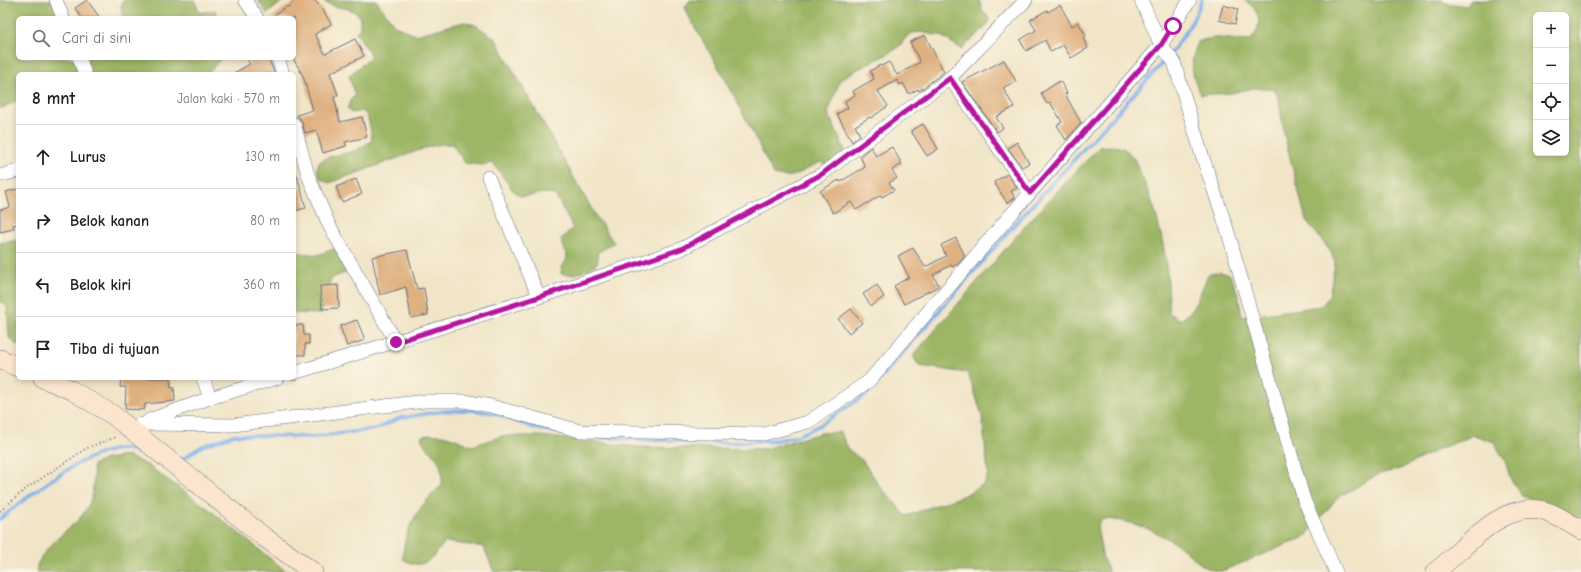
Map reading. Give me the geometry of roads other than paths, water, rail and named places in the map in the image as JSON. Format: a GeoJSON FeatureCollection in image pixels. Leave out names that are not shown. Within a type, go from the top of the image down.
{"type":"FeatureCollection","features":[{"type":"Feature","properties":{"kind":"main road"},"geometry":{"type":"LineString","coordinates":[[0,359],[16,366]]}},
{"type":"Feature","properties":{"kind":"main road"},"geometry":{"type":"LineString","coordinates":[[48,380],[71,390],[136,427],[165,457],[264,537],[312,572]]}},
{"type":"Feature","properties":{"kind":"main road"},"geometry":{"type":"LineString","coordinates":[[1434,572],[1467,545],[1484,528],[1500,518],[1519,511],[1540,510],[1581,530]]}},
{"type":"Feature","properties":{"kind":"street"},"geometry":{"type":"LineString","coordinates":[[56,0],[62,16]]}},
{"type":"Feature","properties":{"kind":"street"},"geometry":{"type":"LineString","coordinates":[[245,0],[255,16]]}},
{"type":"Feature","properties":{"kind":"street"},"geometry":{"type":"LineString","coordinates":[[296,372],[539,297],[681,249],[695,242],[822,174],[950,78],[1026,0]]}},
{"type":"Feature","properties":{"kind":"street"},"geometry":{"type":"LineString","coordinates":[[1141,0],[1164,47],[1174,62],[1201,152],[1228,232],[1304,500],[1336,572]]}},
{"type":"Feature","properties":{"kind":"street"},"geometry":{"type":"LineString","coordinates":[[136,427],[232,425],[425,401],[464,401],[491,406],[580,431],[764,434],[808,422],[870,381],[1030,193],[1164,47],[1190,0]]}},
{"type":"Feature","properties":{"kind":"street"},"geometry":{"type":"LineString","coordinates":[[79,60],[84,72]]}},
{"type":"Feature","properties":{"kind":"street"},"geometry":{"type":"LineString","coordinates":[[279,60],[282,72]]}},
{"type":"Feature","properties":{"kind":"street"},"geometry":{"type":"LineString","coordinates":[[950,78],[1030,193]]}},
{"type":"Feature","properties":{"kind":"street"},"geometry":{"type":"LineString","coordinates":[[296,131],[308,175],[329,225],[396,342]]}},
{"type":"Feature","properties":{"kind":"street"},"geometry":{"type":"LineString","coordinates":[[3,175],[16,172]]}},
{"type":"Feature","properties":{"kind":"street"},"geometry":{"type":"LineString","coordinates":[[488,177],[539,297]]}},
{"type":"Feature","properties":{"kind":"street"},"geometry":{"type":"LineString","coordinates":[[204,380],[210,398]]}},
{"type":"Feature","properties":{"kind":"street"},"geometry":{"type":"LineString","coordinates":[[136,427],[210,398],[270,380]]}},
{"type":"Feature","properties":{"kind":"waterway"},"geometry":{"type":"LineString","coordinates":[[586,437],[728,443],[774,440],[768,442],[797,436],[820,425],[867,394],[1015,224],[1157,69],[1188,29],[1202,0]]}},
{"type":"Feature","properties":{"kind":"waterway"},"geometry":{"type":"LineString","coordinates":[[180,461],[202,446],[234,435],[313,437],[376,429],[400,418],[444,411],[470,410],[494,413],[537,429],[570,434]]}},
{"type":"Feature","properties":{"kind":"waterway"},"geometry":{"type":"LineString","coordinates":[[0,519],[60,474],[96,455],[113,450],[128,449],[140,453],[158,463]]}}]}
